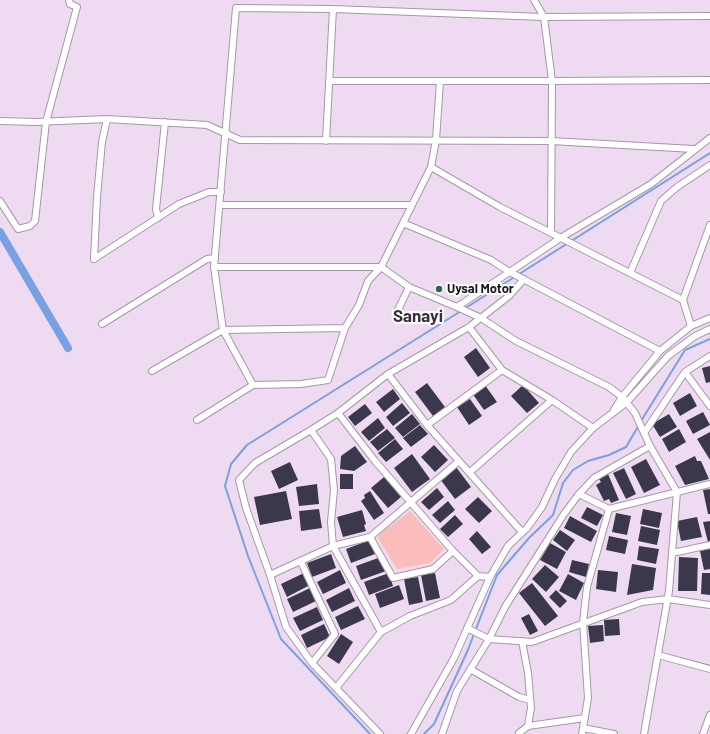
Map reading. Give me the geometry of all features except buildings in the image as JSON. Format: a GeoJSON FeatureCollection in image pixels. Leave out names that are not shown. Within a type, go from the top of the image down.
{"type":"FeatureCollection","features":[{"type":"Feature","properties":{"kind":"street"},"geometry":{"type":"LineString","coordinates":[[0,201],[18,229],[30,226],[35,221],[46,122],[77,7],[70,4],[69,0]]}},
{"type":"Feature","properties":{"kind":"street"},"geometry":{"type":"LineString","coordinates":[[534,0],[544,17],[552,81],[551,232]]}},
{"type":"Feature","properties":{"kind":"street"},"geometry":{"type":"LineString","coordinates":[[253,384],[223,330],[214,266],[236,8],[332,8],[544,17],[710,16]]}},
{"type":"Feature","properties":{"kind":"street"},"geometry":{"type":"LineString","coordinates":[[326,141],[332,8]]}},
{"type":"Feature","properties":{"kind":"street"},"geometry":{"type":"LineString","coordinates":[[329,80],[710,80]]}},
{"type":"Feature","properties":{"kind":"street"},"geometry":{"type":"LineString","coordinates":[[197,420],[253,384],[302,384],[328,380],[345,328],[359,305],[368,281],[381,267],[431,167],[436,140],[440,81]]}},
{"type":"Feature","properties":{"kind":"street"},"geometry":{"type":"LineString","coordinates":[[107,119],[102,142],[94,259],[179,204],[209,192],[221,192]]}},
{"type":"Feature","properties":{"kind":"street"},"geometry":{"type":"LineString","coordinates":[[0,121],[46,122],[107,119],[207,125],[226,135],[240,140],[551,141],[694,149]]}},
{"type":"Feature","properties":{"kind":"street"},"geometry":{"type":"LineString","coordinates":[[158,218],[156,209],[165,122]]}},
{"type":"Feature","properties":{"kind":"street"},"geometry":{"type":"LineString","coordinates":[[458,307],[509,272],[651,184],[710,138]]}},
{"type":"Feature","properties":{"kind":"street"},"geometry":{"type":"LineString","coordinates":[[630,273],[661,201],[677,187],[710,166]]}},
{"type":"Feature","properties":{"kind":"street"},"geometry":{"type":"LineString","coordinates":[[431,167],[500,207],[683,300]]}},
{"type":"Feature","properties":{"kind":"street"},"geometry":{"type":"LineString","coordinates":[[220,205],[412,205]]}},
{"type":"Feature","properties":{"kind":"street"},"geometry":{"type":"LineString","coordinates":[[403,223],[491,260],[509,272],[660,351]]}},
{"type":"Feature","properties":{"kind":"street"},"geometry":{"type":"LineString","coordinates":[[691,326],[683,300],[710,225]]}},
{"type":"Feature","properties":{"kind":"street"},"geometry":{"type":"LineString","coordinates":[[102,324],[208,259],[215,258]]}},
{"type":"Feature","properties":{"kind":"street"},"geometry":{"type":"LineString","coordinates":[[214,266],[381,267],[409,287],[458,307],[480,318],[516,341],[609,386],[627,402],[635,413],[650,446],[677,492],[668,599],[644,734]]}},
{"type":"Feature","properties":{"kind":"street"},"geometry":{"type":"LineString","coordinates":[[380,734],[312,663],[286,627],[270,575],[246,508],[239,480],[255,463],[338,413],[388,374],[469,327],[509,296],[523,278]]}},
{"type":"Feature","properties":{"kind":"street"},"geometry":{"type":"LineString","coordinates":[[396,314],[409,287]]}},
{"type":"Feature","properties":{"kind":"street"},"geometry":{"type":"LineString","coordinates":[[611,415],[622,397],[660,351],[691,326],[710,318]]}},
{"type":"Feature","properties":{"kind":"street"},"geometry":{"type":"LineString","coordinates":[[469,327],[502,370],[552,400],[593,428]]}},
{"type":"Feature","properties":{"kind":"street"},"geometry":{"type":"LineString","coordinates":[[152,371],[223,330],[345,328]]}},
{"type":"Feature","properties":{"kind":"street"},"geometry":{"type":"LineString","coordinates":[[411,734],[470,630],[490,576],[508,546],[522,532],[542,507],[555,478],[571,452],[593,428],[627,402],[668,356],[695,336],[710,329]]}},
{"type":"Feature","properties":{"kind":"street"},"geometry":{"type":"LineString","coordinates":[[643,431],[686,372],[710,356]]}},
{"type":"Feature","properties":{"kind":"street"},"geometry":{"type":"LineString","coordinates":[[427,425],[502,370]]}},
{"type":"Feature","properties":{"kind":"street"},"geometry":{"type":"LineString","coordinates":[[686,372],[710,406]]}},
{"type":"Feature","properties":{"kind":"street"},"geometry":{"type":"LineString","coordinates":[[388,374],[427,425],[522,532]]}},
{"type":"Feature","properties":{"kind":"street"},"geometry":{"type":"LineString","coordinates":[[470,472],[552,400]]}},
{"type":"Feature","properties":{"kind":"street"},"geometry":{"type":"LineString","coordinates":[[338,413],[375,461],[453,551],[478,576]]}},
{"type":"Feature","properties":{"kind":"street"},"geometry":{"type":"LineString","coordinates":[[311,430],[331,459],[334,490],[331,522],[333,546],[381,632]]}},
{"type":"Feature","properties":{"kind":"street"},"geometry":{"type":"LineString","coordinates":[[442,734],[457,691],[505,607],[564,514],[579,494],[594,478],[650,446]]}},
{"type":"Feature","properties":{"kind":"street"},"geometry":{"type":"LineString","coordinates":[[270,575],[333,546],[370,537],[459,461]]}},
{"type":"Feature","properties":{"kind":"street"},"geometry":{"type":"LineString","coordinates":[[579,494],[609,508],[710,484]]}},
{"type":"Feature","properties":{"kind":"street"},"geometry":{"type":"LineString","coordinates":[[609,508],[587,587],[584,622],[588,698],[583,731],[614,734]]}},
{"type":"Feature","properties":{"kind":"street"},"geometry":{"type":"LineString","coordinates":[[370,537],[393,578],[433,569],[453,551]]}},
{"type":"Feature","properties":{"kind":"street"},"geometry":{"type":"LineString","coordinates":[[672,553],[710,545]]}},
{"type":"Feature","properties":{"kind":"street"},"geometry":{"type":"LineString","coordinates":[[300,562],[335,634],[312,663]]}},
{"type":"Feature","properties":{"kind":"street"},"geometry":{"type":"LineString","coordinates":[[336,688],[381,632],[410,616],[451,600],[478,576],[490,576]]}},
{"type":"Feature","properties":{"kind":"street"},"geometry":{"type":"LineString","coordinates":[[470,630],[488,639],[532,642],[642,602],[668,599],[710,605]]}},
{"type":"Feature","properties":{"kind":"street"},"geometry":{"type":"LineString","coordinates":[[522,641],[528,672],[531,708],[528,726]]}},
{"type":"Feature","properties":{"kind":"street"},"geometry":{"type":"LineString","coordinates":[[658,655],[710,669]]}},
{"type":"Feature","properties":{"kind":"street"},"geometry":{"type":"LineString","coordinates":[[470,669],[519,697],[530,700]]}},
{"type":"Feature","properties":{"kind":"street"},"geometry":{"type":"LineString","coordinates":[[703,734],[710,715]]}},
{"type":"Feature","properties":{"kind":"street"},"geometry":{"type":"LineString","coordinates":[[519,733],[528,726],[585,718]]}},
{"type":"Feature","properties":{"kind":"shaded area"},"geometry":{"type":"Polygon","coordinates":[[[410,511],[444,549],[430,563],[397,569],[378,538],[379,534],[410,511]]]}},
{"type":"Feature","properties":{"kind":"waterway"},"geometry":{"type":"LineString","coordinates":[[464,309],[710,153]]}},
{"type":"Feature","properties":{"kind":"waterway"},"geometry":{"type":"LineString","coordinates":[[0,232],[68,348]]}},
{"type":"Feature","properties":{"kind":"waterway"},"geometry":{"type":"LineString","coordinates":[[370,734],[281,639],[248,556],[225,486],[231,464],[247,445],[461,311]]}},
{"type":"Feature","properties":{"kind":"waterway"},"geometry":{"type":"LineString","coordinates":[[641,421],[685,350],[710,339]]}},
{"type":"Feature","properties":{"kind":"waterway"},"geometry":{"type":"LineString","coordinates":[[424,734],[434,724],[467,652],[497,575],[529,538],[553,515],[563,483],[573,470],[588,461],[609,455],[626,447],[639,425]]}},
{"type":"Feature","properties":{"kind":"place","name":"Uysal Motor"},"geometry":{"type":"Point","coordinates":[439,289]}},
{"type":"Feature","properties":{"kind":"district","name":"Sanayi"},"geometry":{"type":"Point","coordinates":[418,316]}}]}
